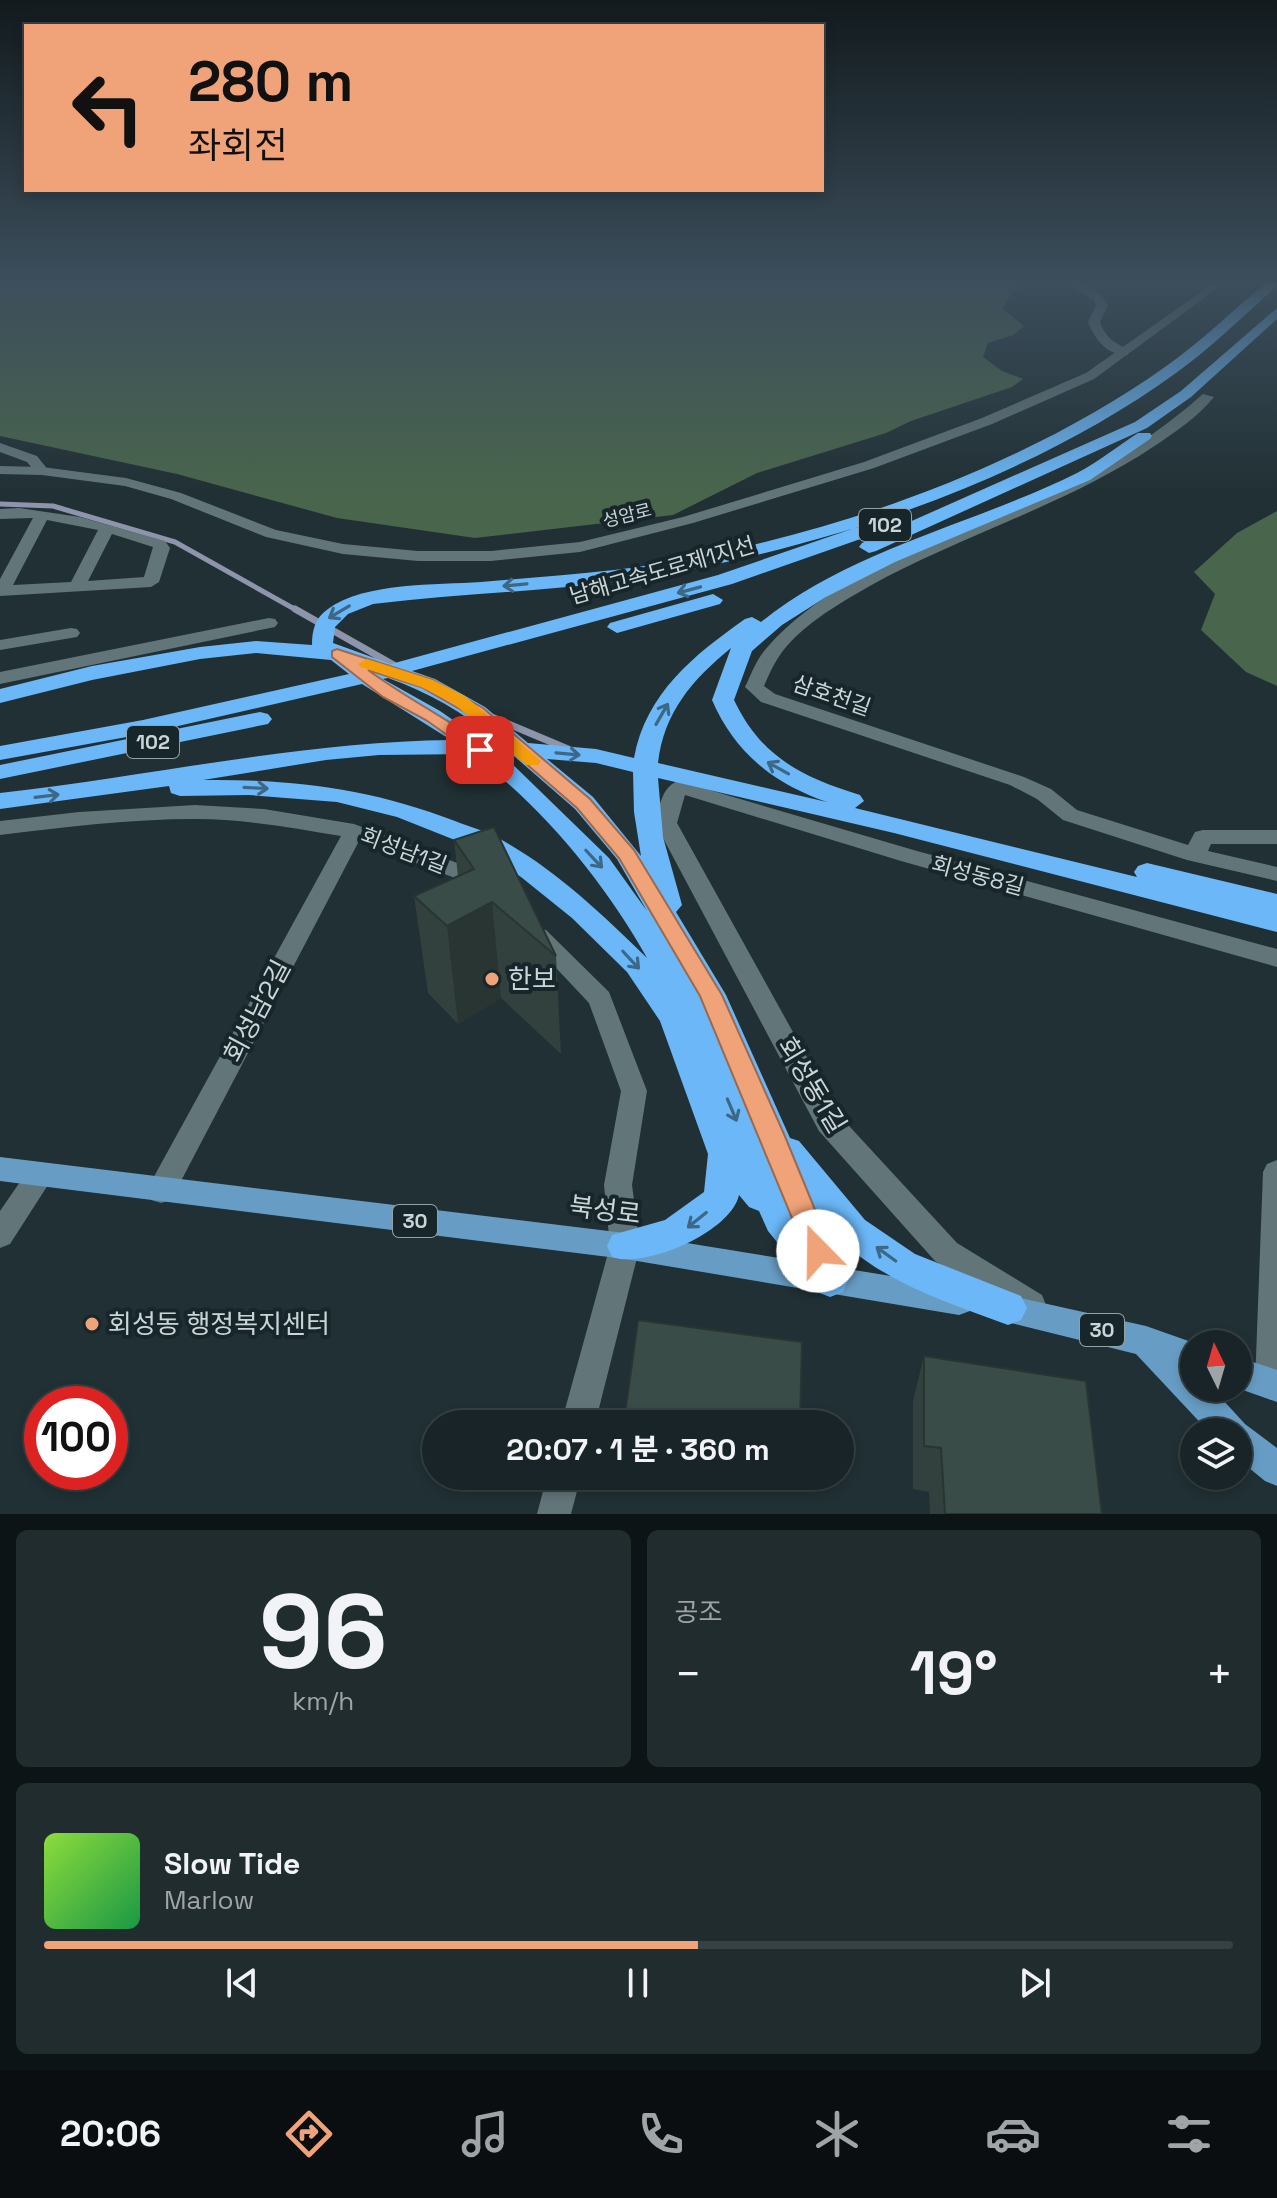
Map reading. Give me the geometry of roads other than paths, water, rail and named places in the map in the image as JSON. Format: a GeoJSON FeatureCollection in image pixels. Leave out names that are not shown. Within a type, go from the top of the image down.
{"type":"FeatureCollection","features":[{"type":"Feature","properties":{"kind":"highway"},"geometry":{"type":"LineString","coordinates":[[780,1220],[671,974],[647,932],[600,864],[505,767],[432,716],[389,694],[329,646],[324,622],[342,609],[369,598],[650,570],[753,548],[906,504],[971,478],[1074,429],[1161,378],[1191,353]]}},
{"type":"Feature","properties":{"kind":"highway","name":"남해고속도로제1지선"},"geometry":{"type":"LineString","coordinates":[[0,772],[192,735],[445,658],[757,571],[954,497],[1077,438],[1149,396],[1206,353]]}},
{"type":"Feature","properties":{"kind":"highway","name":"남해고속도로제1지선"},"geometry":{"type":"LineString","coordinates":[[0,753],[296,703],[469,665],[672,613],[791,575],[871,546],[1141,425],[1186,394],[1232,353]]}},
{"type":"Feature","properties":{"kind":"highway"},"geometry":{"type":"LineString","coordinates":[[1246,353],[1164,423],[1084,476],[888,558],[819,593],[775,621],[742,648],[723,700],[738,734],[760,758],[837,796],[942,826],[1277,903]]}},
{"type":"Feature","properties":{"kind":"highway"},"geometry":{"type":"LineString","coordinates":[[684,949],[650,840],[647,752],[657,718],[710,653],[787,597],[855,564],[1054,480],[1141,425]]}},
{"type":"Feature","properties":{"kind":"highway"},"geometry":{"type":"LineString","coordinates":[[0,696],[92,673],[200,653],[256,647],[329,646],[427,684],[477,712],[584,803],[627,854],[711,995],[772,1134],[830,1280]]}},
{"type":"Feature","properties":{"kind":"highway"},"geometry":{"type":"LineString","coordinates":[[0,801],[379,748],[496,747],[596,756],[894,825],[1277,922]]}},
{"type":"Feature","properties":{"kind":"highway"},"geometry":{"type":"LineString","coordinates":[[94,790],[249,787],[337,794],[405,811],[489,844],[582,911],[637,965],[674,1018],[725,1154],[830,1280]]}},
{"type":"Feature","properties":{"kind":"highway"},"geometry":{"type":"LineString","coordinates":[[772,1134],[853,1231],[902,1266],[1008,1308]]}},
{"type":"Feature","properties":{"kind":"highway"},"geometry":{"type":"LineString","coordinates":[[625,1246],[684,1231],[699,1220],[721,1199],[725,1154]]}},
{"type":"Feature","properties":{"kind":"main road","name":"북성로"},"geometry":{"type":"LineString","coordinates":[[0,1169],[625,1246],[1008,1308],[1146,1341],[1180,1353]]}},
{"type":"Feature","properties":{"kind":"main road"},"geometry":{"type":"LineString","coordinates":[[1146,1341],[1219,1418]]}},
{"type":"Feature","properties":{"kind":"main road"},"geometry":{"type":"LineString","coordinates":[[1252,1378],[1274,1385]]}},
{"type":"Feature","properties":{"kind":"main road"},"geometry":{"type":"LineString","coordinates":[[1252,1449],[1277,1469]]}},
{"type":"Feature","properties":{"kind":"street","name":"성암로"},"geometry":{"type":"LineString","coordinates":[[0,470],[42,471],[126,482],[176,496],[272,534],[343,549],[418,556],[539,553],[580,547],[688,520],[869,465],[987,421],[1075,383],[1123,353]]}},
{"type":"Feature","properties":{"kind":"street","name":"삼호천길"},"geometry":{"type":"LineString","coordinates":[[1208,397],[1185,418],[1103,471],[1054,496],[925,552],[848,592],[782,639],[759,669],[754,687],[768,698],[1017,781],[1044,794],[1070,815],[1195,855],[1277,874]]}},
{"type":"Feature","properties":{"kind":"street"},"geometry":{"type":"LineString","coordinates":[[0,447],[32,459],[42,471]]}},
{"type":"Feature","properties":{"kind":"street"},"geometry":{"type":"LineString","coordinates":[[0,514],[42,515],[159,544],[162,548],[151,582],[1,591]]}},
{"type":"Feature","properties":{"kind":"street"},"geometry":{"type":"LineString","coordinates":[[1,591],[42,515]]}},
{"type":"Feature","properties":{"kind":"street"},"geometry":{"type":"LineString","coordinates":[[77,587],[106,530]]}},
{"type":"Feature","properties":{"kind":"street"},"geometry":{"type":"LineString","coordinates":[[0,678],[269,623]]}},
{"type":"Feature","properties":{"kind":"street"},"geometry":{"type":"LineString","coordinates":[[0,645],[71,633]]}},
{"type":"Feature","properties":{"kind":"street","name":"회성동8길"},"geometry":{"type":"LineString","coordinates":[[679,787],[909,856],[1277,958]]}},
{"type":"Feature","properties":{"kind":"street","name":"회성동1길"},"geometry":{"type":"LineString","coordinates":[[679,787],[671,802],[666,823],[829,1123],[946,1252],[1051,1318]]}},
{"type":"Feature","properties":{"kind":"street","name":"회성남1길"},"geometry":{"type":"LineString","coordinates":[[0,828],[79,819],[195,812],[264,816],[354,831],[483,880],[493,891]]}},
{"type":"Feature","properties":{"kind":"street","name":"회성남2길"},"geometry":{"type":"LineString","coordinates":[[161,1191],[354,831]]}},
{"type":"Feature","properties":{"kind":"street"},"geometry":{"type":"LineString","coordinates":[[1195,855],[1203,837],[1277,837]]}},
{"type":"Feature","properties":{"kind":"street"},"geometry":{"type":"LineString","coordinates":[[526,924],[600,999],[634,1091],[618,1185],[625,1246],[582,1410]]}},
{"type":"Feature","properties":{"kind":"street"},"geometry":{"type":"LineString","coordinates":[[1274,1385],[1277,1172]]}},
{"type":"Feature","properties":{"kind":"street"},"geometry":{"type":"LineString","coordinates":[[0,1235],[41,1174]]}},
{"type":"Feature","properties":{"kind":"street"},"geometry":{"type":"LineString","coordinates":[[554,1514],[560,1490]]}},
{"type":"Feature","properties":{"kind":"waterway"},"geometry":{"type":"LineString","coordinates":[[0,504],[53,506],[175,542],[298,611]]}},
{"type":"Feature","properties":{"kind":"waterway"},"geometry":{"type":"LineString","coordinates":[[295,609],[399,668]]}},
{"type":"Feature","properties":{"kind":"waterway"},"geometry":{"type":"LineString","coordinates":[[494,718],[568,749]]}},
{"type":"Feature","properties":{"kind":"place","name":"한보"},"geometry":{"type":"Point","coordinates":[492,979]}},
{"type":"Feature","properties":{"kind":"place","name":"회성동 행정복지센터"},"geometry":{"type":"Point","coordinates":[92,1324]}}]}
